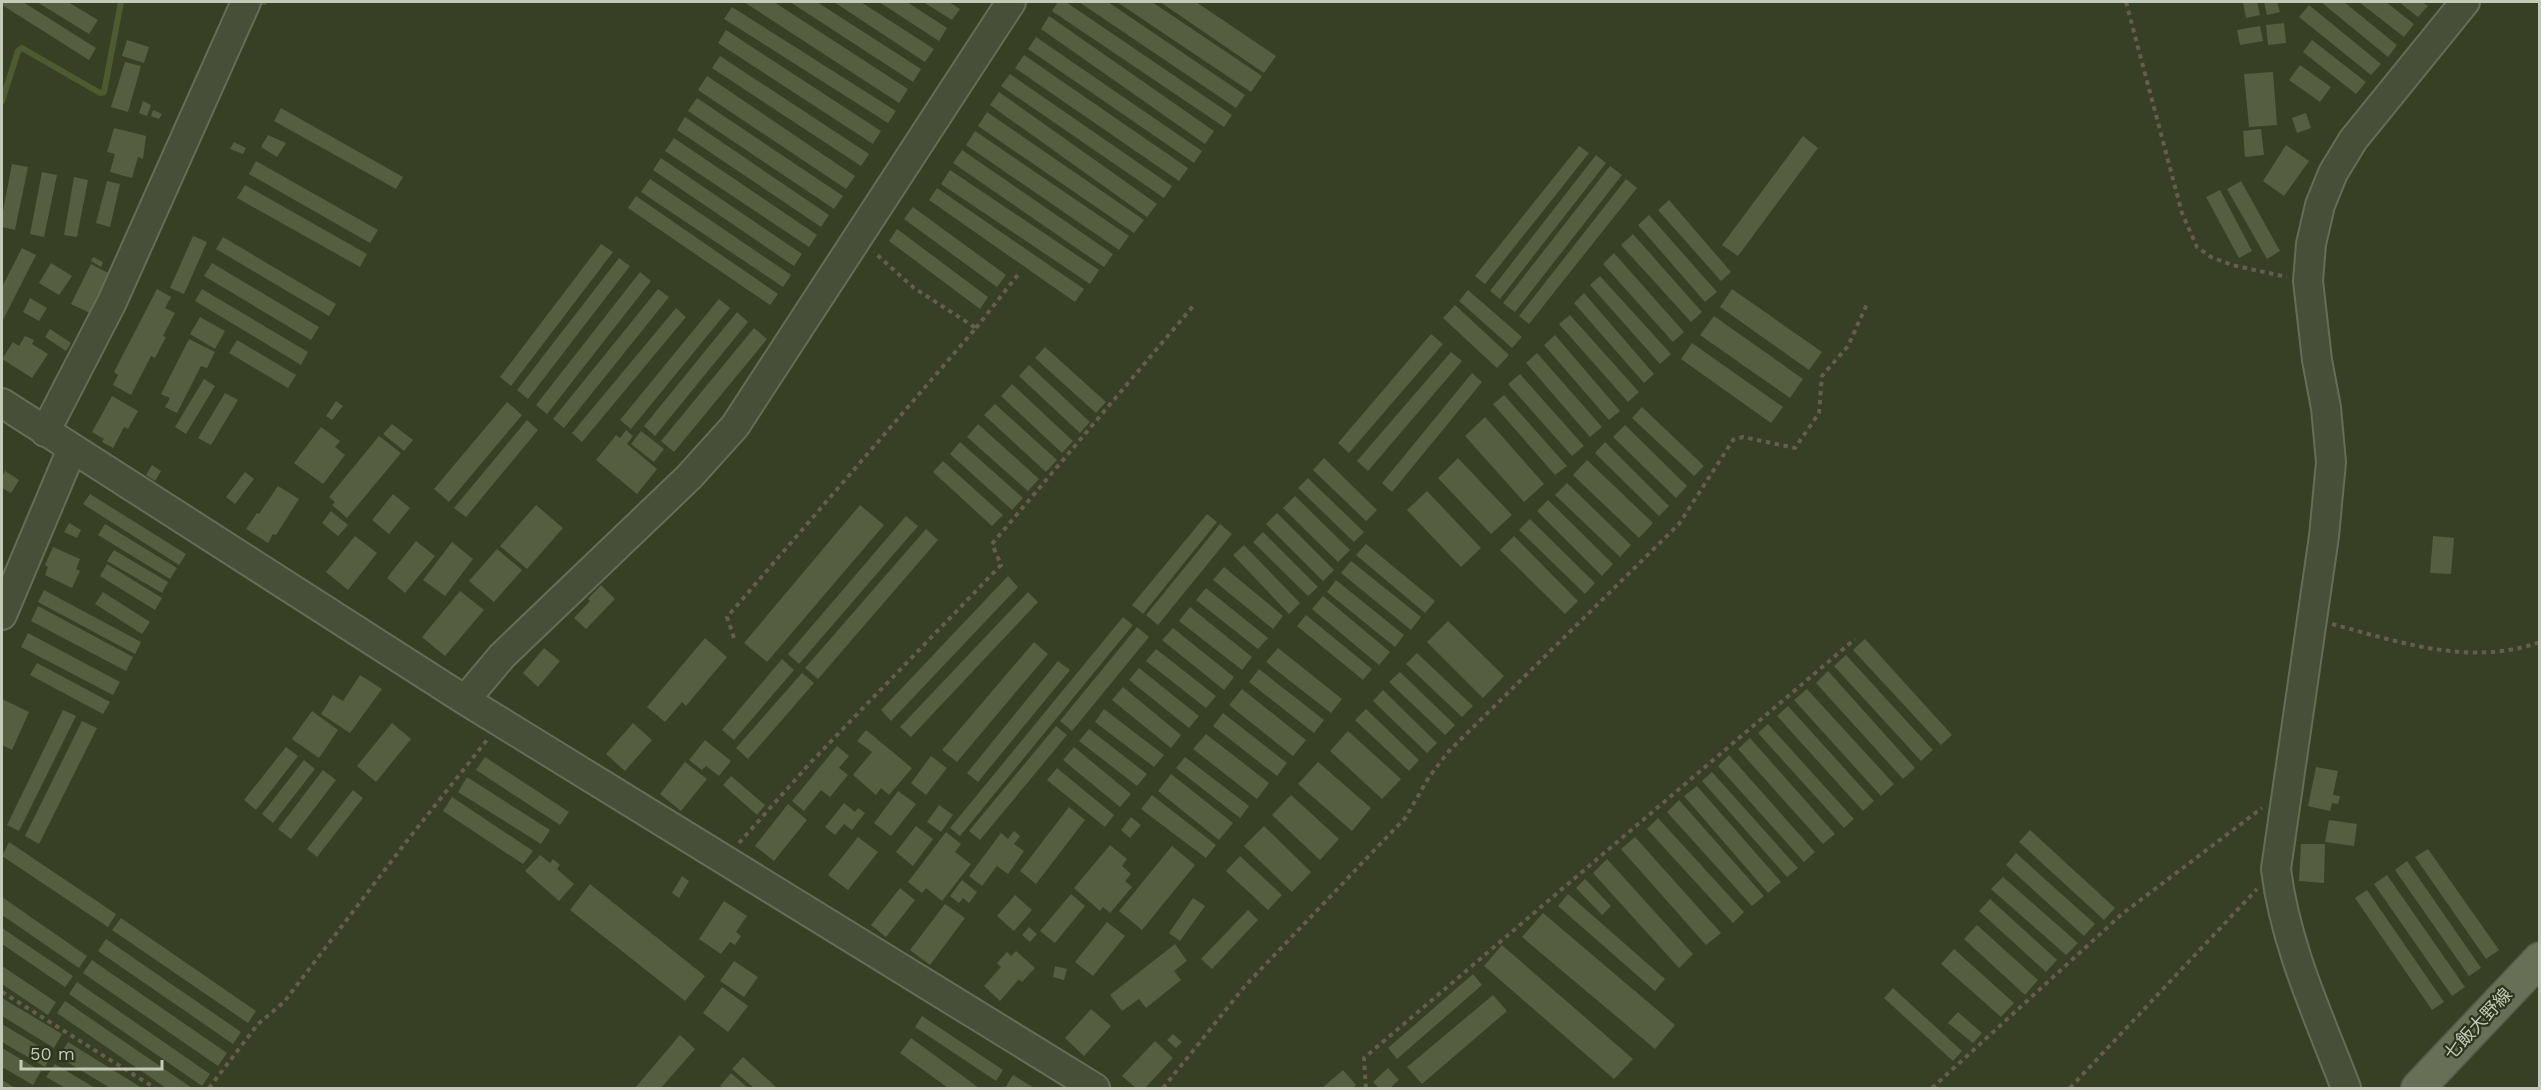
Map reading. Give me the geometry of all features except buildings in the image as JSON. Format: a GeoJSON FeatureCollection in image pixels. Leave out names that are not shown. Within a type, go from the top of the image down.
{"type":"FeatureCollection","features":[{"type":"Feature","properties":{"kind":"main road","name":"七飯大野線"},"geometry":{"type":"LineString","coordinates":[[2418,1089],[2540,959]]}},
{"type":"Feature","properties":{"kind":"street"},"geometry":{"type":"LineString","coordinates":[[45,432],[112,302],[246,2]]}},
{"type":"Feature","properties":{"kind":"street"},"geometry":{"type":"LineString","coordinates":[[465,700],[502,656],[689,477],[735,426],[1011,2]]}},
{"type":"Feature","properties":{"kind":"street"},"geometry":{"type":"LineString","coordinates":[[2346,1089],[2295,956],[2280,904],[2276,869],[2324,536],[2331,462],[2326,408],[2317,360],[2308,281],[2311,244],[2320,205],[2333,173],[2353,140],[2465,2]]}},
{"type":"Feature","properties":{"kind":"street"},"geometry":{"type":"LineString","coordinates":[[2,403],[465,700],[1095,1089]]}},
{"type":"Feature","properties":{"kind":"street"},"geometry":{"type":"LineString","coordinates":[[2,615],[72,449]]}},
{"type":"Feature","properties":{"kind":"path"},"geometry":{"type":"LineString","coordinates":[[2126,2],[2182,213],[2197,247],[2211,257],[2232,264],[2308,281]]}},
{"type":"Feature","properties":{"kind":"path"},"geometry":{"type":"LineString","coordinates":[[858,237],[914,288],[976,328]]}},
{"type":"Feature","properties":{"kind":"path"},"geometry":{"type":"LineString","coordinates":[[734,638],[727,617],[976,328],[1020,272]]}},
{"type":"Feature","properties":{"kind":"path"},"geometry":{"type":"LineString","coordinates":[[1163,1089],[1245,986],[1406,818],[1429,777],[1449,751],[1679,524],[1733,440],[1743,437],[1795,448],[1819,413],[1822,376],[1848,346],[1866,304]]}},
{"type":"Feature","properties":{"kind":"path"},"geometry":{"type":"LineString","coordinates":[[725,859],[811,762],[1001,565],[992,544],[1194,305]]}},
{"type":"Feature","properties":{"kind":"path"},"geometry":{"type":"LineString","coordinates":[[2311,619],[2410,645],[2477,654],[2518,650],[2540,642]]}},
{"type":"Feature","properties":{"kind":"path"},"geometry":{"type":"LineString","coordinates":[[1366,1089],[1364,1058],[1855,639]]}},
{"type":"Feature","properties":{"kind":"path"},"geometry":{"type":"LineString","coordinates":[[209,1089],[258,1024],[284,1002],[501,722]]}},
{"type":"Feature","properties":{"kind":"path"},"geometry":{"type":"LineString","coordinates":[[1932,1089],[2122,914],[2289,787]]}},
{"type":"Feature","properties":{"kind":"path"},"geometry":{"type":"LineString","coordinates":[[2070,1089],[2276,869]]}},
{"type":"Feature","properties":{"kind":"path"},"geometry":{"type":"LineString","coordinates":[[2,992],[155,1089]]}},
{"type":"Feature","properties":{"kind":"waterway"},"geometry":{"type":"LineString","coordinates":[[2,101],[18,51],[22,48],[100,93],[104,92],[121,2]]}}]}
